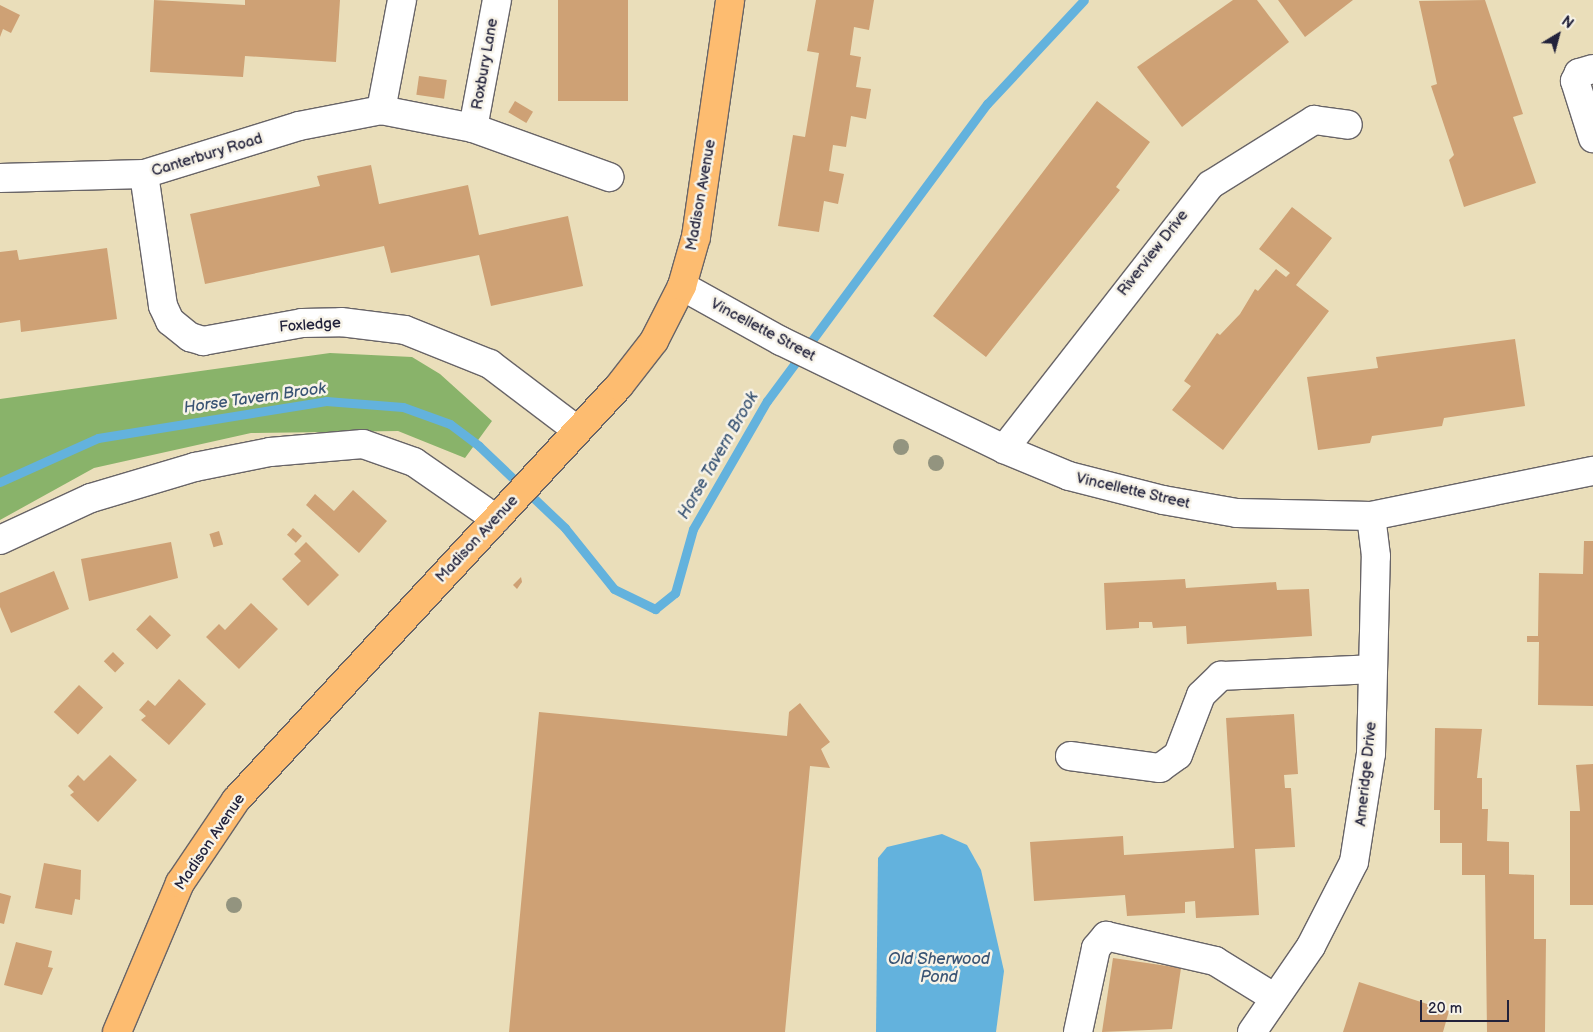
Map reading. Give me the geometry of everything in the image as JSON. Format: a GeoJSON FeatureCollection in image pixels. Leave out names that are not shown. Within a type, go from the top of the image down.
{"type":"FeatureCollection","features":[{"type":"Feature","properties":{"kind":"main road","name":"Madison Avenue"},"geometry":{"type":"LineString","coordinates":[[117,1032],[180,883],[236,800],[640,361],[682,286],[698,223],[730,0]]}},
{"type":"Feature","properties":{"kind":"street"},"geometry":{"type":"LineString","coordinates":[[381,110],[402,0]]}},
{"type":"Feature","properties":{"kind":"street","name":"Roxbury Lane"},"geometry":{"type":"LineString","coordinates":[[473,128],[497,0]]}},
{"type":"Feature","properties":{"kind":"street"},"geometry":{"type":"LineString","coordinates":[[1593,69],[1578,73],[1575,81],[1593,138]]}},
{"type":"Feature","properties":{"kind":"street","name":"Canterbury Road"},"geometry":{"type":"LineString","coordinates":[[0,178],[144,174],[299,126],[381,110],[473,128],[609,177]]}},
{"type":"Feature","properties":{"kind":"street","name":"Riverview Drive"},"geometry":{"type":"LineString","coordinates":[[1004,449],[1186,210],[1210,185],[1314,120],[1348,125]]}},
{"type":"Feature","properties":{"kind":"street","name":"Foxledge"},"geometry":{"type":"LineString","coordinates":[[144,174],[163,306],[170,320],[190,337],[203,341],[302,323],[341,322],[405,330],[490,364],[578,430]]}},
{"type":"Feature","properties":{"kind":"street","name":"Vincellette Street"},"geometry":{"type":"LineString","coordinates":[[682,286],[818,360],[1004,449],[1069,476],[1163,500],[1246,514],[1371,516],[1593,471]]}},
{"type":"Feature","properties":{"kind":"street"},"geometry":{"type":"LineString","coordinates":[[0,540],[91,498],[195,467],[270,452],[363,444],[414,462],[501,512]]}},
{"type":"Feature","properties":{"kind":"street","name":"Ameridge Drive"},"geometry":{"type":"LineString","coordinates":[[1252,1032],[1311,946],[1354,862],[1371,754],[1376,556],[1371,516]]}},
{"type":"Feature","properties":{"kind":"street"},"geometry":{"type":"LineString","coordinates":[[1070,756],[1160,768],[1178,755],[1201,695],[1221,676],[1373,669]]}},
{"type":"Feature","properties":{"kind":"street"},"geometry":{"type":"LineString","coordinates":[[1078,1032],[1096,948],[1106,936],[1215,961],[1276,998]]}},
{"type":"Feature","properties":{"kind":"green space"},"geometry":{"type":"Polygon","coordinates":[[[330,353],[412,357],[440,374],[492,421],[465,458],[398,431],[251,433],[94,468],[0,520],[0,399],[330,353]]]}},
{"type":"Feature","properties":{"kind":"water","name":"Old Sherwood Pond"},"geometry":{"type":"Polygon","coordinates":[[[942,834],[967,845],[981,870],[1004,971],[996,1032],[876,1032],[878,858],[887,847],[942,834]]]}},
{"type":"Feature","properties":{"kind":"building"},"geometry":{"type":"Polygon","coordinates":[[[154,0],[245,5],[245,0],[340,0],[336,62],[245,56],[243,77],[150,72],[154,0]]]}},
{"type":"Feature","properties":{"kind":"building"},"geometry":{"type":"Polygon","coordinates":[[[558,0],[628,0],[628,101],[558,101],[558,0]]]}},
{"type":"Feature","properties":{"kind":"building"},"geometry":{"type":"Polygon","coordinates":[[[816,0],[874,0],[869,30],[854,27],[850,55],[861,57],[856,87],[871,89],[866,119],[851,116],[846,147],[833,145],[829,171],[844,174],[838,204],[824,201],[819,232],[778,226],[793,135],[805,137],[819,53],[807,51],[816,0]]]}},
{"type":"Feature","properties":{"kind":"building"},"geometry":{"type":"Polygon","coordinates":[[[1233,0],[1257,0],[1289,42],[1182,127],[1137,67],[1233,0]]]}},
{"type":"Feature","properties":{"kind":"building"},"geometry":{"type":"Polygon","coordinates":[[[1278,0],[1353,0],[1305,37],[1278,0]]]}},
{"type":"Feature","properties":{"kind":"building"},"geometry":{"type":"Polygon","coordinates":[[[1485,0],[1523,114],[1513,117],[1536,183],[1464,207],[1449,160],[1454,155],[1431,86],[1437,84],[1419,1],[1485,0]]]}},
{"type":"Feature","properties":{"kind":"building"},"geometry":{"type":"Polygon","coordinates":[[[0,5],[20,15],[11,33],[3,29],[0,37],[0,5]]]}},
{"type":"Feature","properties":{"kind":"building"},"geometry":{"type":"Polygon","coordinates":[[[419,76],[447,80],[444,99],[416,95],[419,76]]]}},
{"type":"Feature","properties":{"kind":"building"},"geometry":{"type":"Polygon","coordinates":[[[515,101],[533,112],[526,123],[508,112],[515,101]]]}},
{"type":"Feature","properties":{"kind":"building"},"geometry":{"type":"Polygon","coordinates":[[[1097,101],[1150,142],[1116,187],[1120,190],[986,357],[933,316],[1097,101]]]}},
{"type":"Feature","properties":{"kind":"building"},"geometry":{"type":"Polygon","coordinates":[[[371,165],[379,204],[468,185],[479,235],[568,216],[583,286],[491,306],[479,255],[391,273],[384,246],[205,284],[190,214],[320,186],[317,176],[371,165]]]}},
{"type":"Feature","properties":{"kind":"building"},"geometry":{"type":"Polygon","coordinates":[[[1292,207],[1332,238],[1296,285],[1329,311],[1223,450],[1172,410],[1191,386],[1184,381],[1217,333],[1220,335],[1240,314],[1255,289],[1258,291],[1276,269],[1286,277],[1290,273],[1259,249],[1292,207]]]}},
{"type":"Feature","properties":{"kind":"building"},"geometry":{"type":"Polygon","coordinates":[[[107,248],[117,319],[21,332],[20,320],[0,323],[0,252],[17,250],[19,260],[107,248]]]}},
{"type":"Feature","properties":{"kind":"building"},"geometry":{"type":"Polygon","coordinates":[[[1515,339],[1525,406],[1444,418],[1442,426],[1372,436],[1370,443],[1318,450],[1307,377],[1378,368],[1376,357],[1515,339]]]}},
{"type":"Feature","properties":{"kind":"building"},"geometry":{"type":"Polygon","coordinates":[[[353,490],[387,521],[359,553],[306,505],[315,494],[334,511],[353,490]]]}},
{"type":"Feature","properties":{"kind":"building"},"geometry":{"type":"Polygon","coordinates":[[[293,528],[302,536],[296,543],[287,535],[293,528]]]}},
{"type":"Feature","properties":{"kind":"building"},"geometry":{"type":"Polygon","coordinates":[[[219,531],[223,544],[214,547],[209,534],[219,531]]]}},
{"type":"Feature","properties":{"kind":"building"},"geometry":{"type":"Polygon","coordinates":[[[1584,541],[1593,541],[1593,706],[1538,705],[1539,642],[1527,642],[1527,636],[1538,636],[1539,573],[1583,574],[1584,541]]]}},
{"type":"Feature","properties":{"kind":"building"},"geometry":{"type":"Polygon","coordinates":[[[171,542],[178,578],[89,601],[81,559],[171,542]]]}},
{"type":"Feature","properties":{"kind":"building"},"geometry":{"type":"Polygon","coordinates":[[[306,542],[339,575],[308,606],[282,579],[301,561],[294,554],[306,542]]]}},
{"type":"Feature","properties":{"kind":"building"},"geometry":{"type":"Polygon","coordinates":[[[54,571],[69,609],[11,633],[0,607],[0,593],[54,571]]]}},
{"type":"Feature","properties":{"kind":"building"},"geometry":{"type":"Polygon","coordinates":[[[521,577],[522,582],[517,589],[513,585],[521,577]]]}},
{"type":"Feature","properties":{"kind":"building"},"geometry":{"type":"Polygon","coordinates":[[[1185,579],[1186,588],[1276,582],[1277,590],[1309,589],[1312,636],[1187,644],[1186,626],[1153,628],[1152,622],[1139,622],[1139,628],[1106,630],[1104,583],[1185,579]]]}},
{"type":"Feature","properties":{"kind":"building"},"geometry":{"type":"Polygon","coordinates":[[[251,603],[278,629],[239,669],[206,637],[219,624],[225,630],[251,603]]]}},
{"type":"Feature","properties":{"kind":"building"},"geometry":{"type":"Polygon","coordinates":[[[150,615],[171,635],[157,650],[136,629],[150,615]]]}},
{"type":"Feature","properties":{"kind":"building"},"geometry":{"type":"Polygon","coordinates":[[[113,652],[124,663],[115,673],[104,661],[113,652]]]}},
{"type":"Feature","properties":{"kind":"building"},"geometry":{"type":"Polygon","coordinates":[[[179,679],[206,704],[169,745],[141,720],[146,716],[139,710],[148,700],[155,706],[179,679]]]}},
{"type":"Feature","properties":{"kind":"building"},"geometry":{"type":"Polygon","coordinates":[[[79,685],[103,708],[78,735],[54,712],[79,685]]]}},
{"type":"Feature","properties":{"kind":"building"},"geometry":{"type":"Polygon","coordinates":[[[800,703],[830,742],[821,749],[830,768],[810,766],[785,1032],[509,1032],[539,712],[787,736],[789,712],[800,703]]]}},
{"type":"Feature","properties":{"kind":"building"},"geometry":{"type":"Polygon","coordinates":[[[1294,714],[1298,774],[1284,775],[1285,788],[1291,788],[1295,847],[1255,849],[1259,915],[1196,918],[1195,901],[1185,902],[1185,913],[1127,916],[1125,895],[1034,901],[1030,842],[1123,836],[1124,855],[1234,848],[1226,718],[1294,714]]]}},
{"type":"Feature","properties":{"kind":"building"},"geometry":{"type":"Polygon","coordinates":[[[1435,728],[1482,729],[1477,778],[1482,778],[1482,809],[1488,809],[1487,841],[1509,842],[1509,874],[1534,875],[1534,939],[1546,939],[1545,1032],[1487,1032],[1485,875],[1462,875],[1462,843],[1440,843],[1440,810],[1434,810],[1435,728]]]}},
{"type":"Feature","properties":{"kind":"building"},"geometry":{"type":"Polygon","coordinates":[[[110,755],[137,780],[98,822],[70,795],[74,792],[68,786],[78,775],[84,781],[110,755]]]}},
{"type":"Feature","properties":{"kind":"building"},"geometry":{"type":"Polygon","coordinates":[[[1593,764],[1593,905],[1570,905],[1570,811],[1580,811],[1576,765],[1593,764]]]}},
{"type":"Feature","properties":{"kind":"building"},"geometry":{"type":"Polygon","coordinates":[[[44,863],[81,870],[80,900],[75,899],[72,915],[35,908],[44,863]]]}},
{"type":"Feature","properties":{"kind":"building"},"geometry":{"type":"Polygon","coordinates":[[[0,893],[11,896],[4,924],[0,923],[0,893]]]}},
{"type":"Feature","properties":{"kind":"building"},"geometry":{"type":"Polygon","coordinates":[[[16,942],[52,951],[48,967],[53,968],[42,995],[4,985],[16,942]]]}},
{"type":"Feature","properties":{"kind":"building"},"geometry":{"type":"Polygon","coordinates":[[[1113,958],[1181,968],[1172,1029],[1102,1032],[1113,958]]]}},
{"type":"Feature","properties":{"kind":"building"},"geometry":{"type":"Polygon","coordinates":[[[1359,982],[1449,1011],[1443,1032],[1343,1032],[1359,982]]]}},
{"type":"Feature","properties":{"kind":"waterway","name":"Horse Tavern Brook"},"geometry":{"type":"LineString","coordinates":[[0,482],[98,438],[326,401],[403,407],[450,424],[479,446],[565,528],[614,589],[655,609],[675,593],[693,529],[767,401],[987,104],[1084,0]]}}]}
